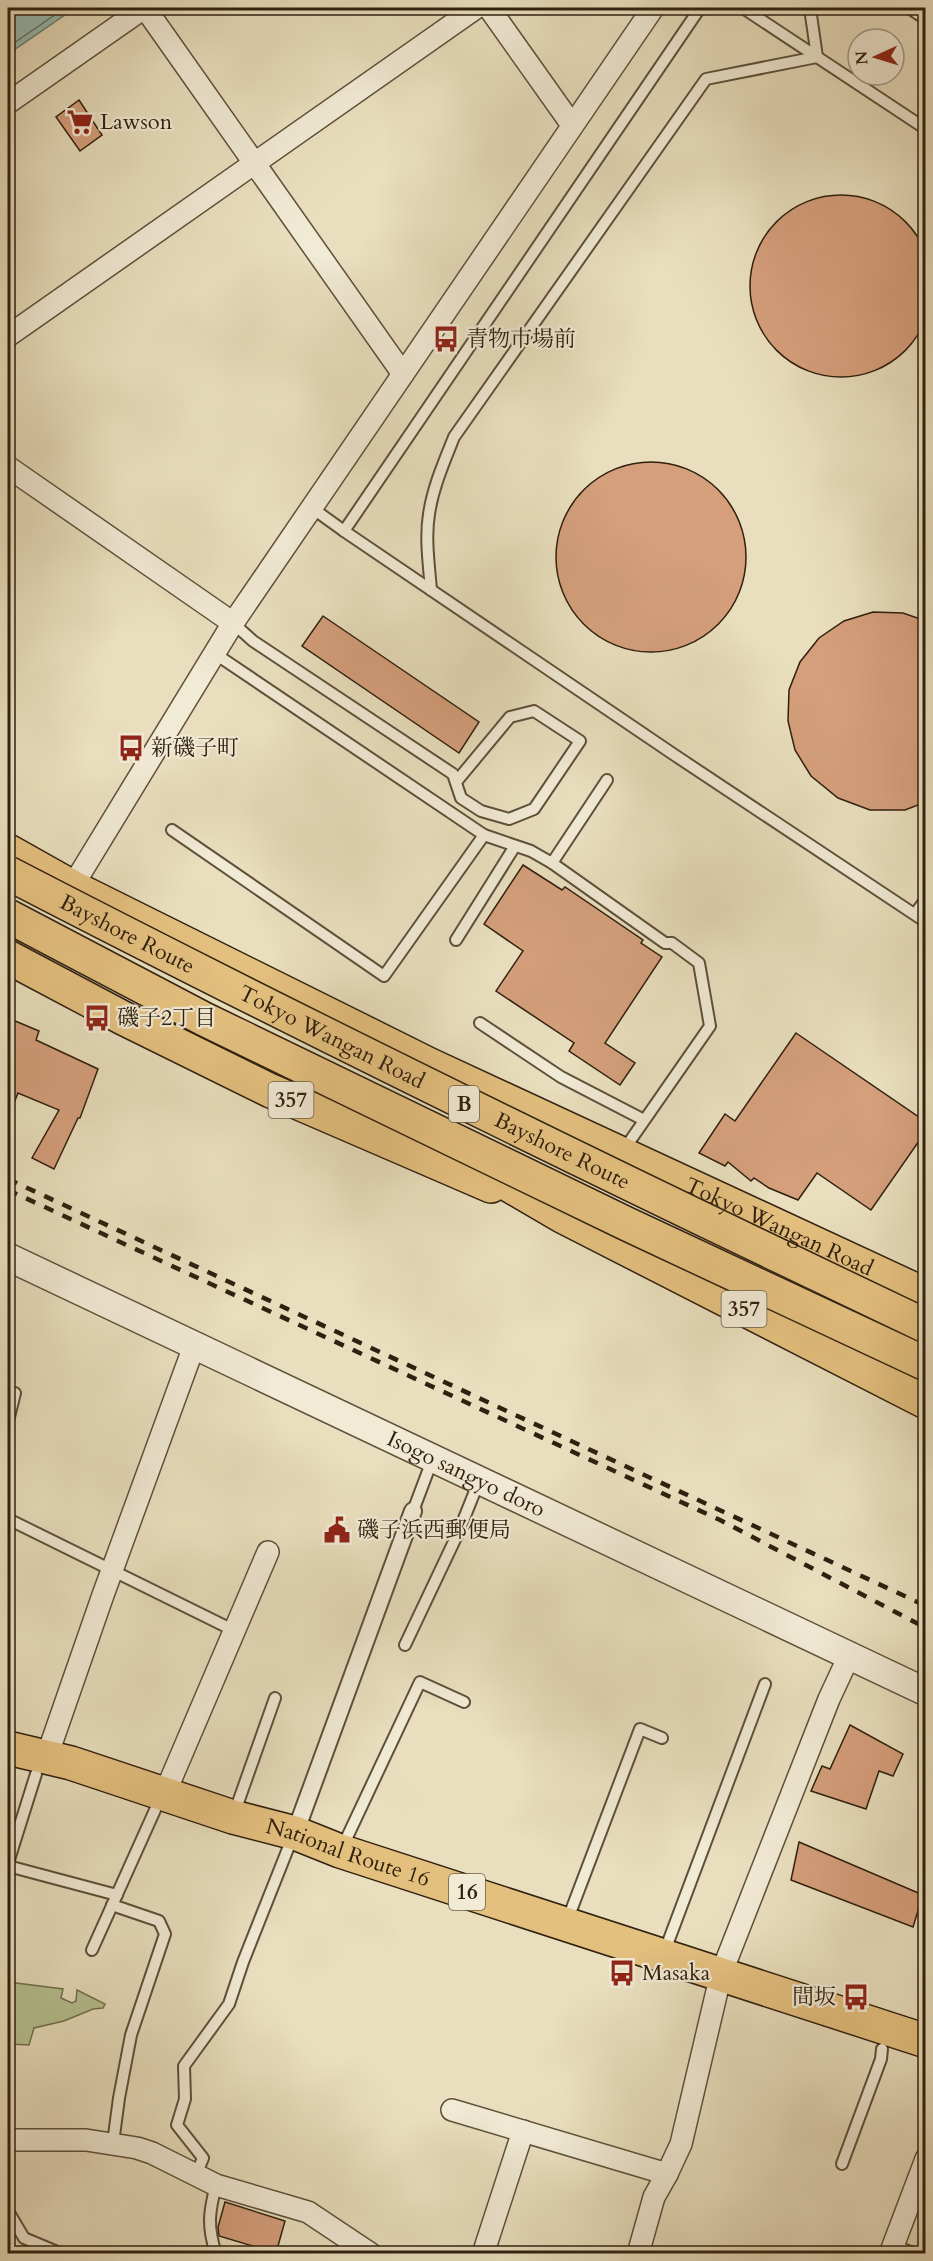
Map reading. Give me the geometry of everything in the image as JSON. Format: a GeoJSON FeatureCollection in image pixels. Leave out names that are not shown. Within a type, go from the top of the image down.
{"type":"FeatureCollection","features":[{"type":"Feature","properties":{"kind":"highway"},"geometry":{"type":"LineString","coordinates":[[8,851],[72,887],[430,1065],[591,1139]]}},
{"type":"Feature","properties":{"kind":"highway","name":"Bayshore Route"},"geometry":{"type":"LineString","coordinates":[[8,873],[208,977],[540,1142],[926,1326]]}},
{"type":"Feature","properties":{"kind":"highway","name":"Tokyo Wangan Road"},"geometry":{"type":"LineString","coordinates":[[8,882],[258,1008],[472,1095],[591,1139],[926,1295]]}},
{"type":"Feature","properties":{"kind":"highway","name":"Tokyo Wangan Road"},"geometry":{"type":"LineString","coordinates":[[8,910],[257,1040],[562,1216],[926,1402]]}},
{"type":"Feature","properties":{"kind":"highway","name":"Bayshore Route"},"geometry":{"type":"LineString","coordinates":[[8,916],[204,1019],[627,1224],[926,1364]]}},
{"type":"Feature","properties":{"kind":"highway","name":"357"},"geometry":{"type":"LineString","coordinates":[[8,957],[123,1018],[271,1091],[562,1216]]}},
{"type":"Feature","properties":{"kind":"highway","name":"National Route 16"},"geometry":{"type":"LineString","coordinates":[[8,1748],[30,1766],[159,1801],[719,1983],[926,2041]]}},
{"type":"Feature","properties":{"kind":"highway","name":"National Route 16"},"geometry":{"type":"LineString","coordinates":[[159,1801],[233,1817],[291,1843],[340,1851],[662,1956],[719,1983],[882,2049],[926,2063]]}},
{"type":"Feature","properties":{"kind":"street"},"geometry":{"type":"LineString","coordinates":[[8,103],[145,8],[403,374]]}},
{"type":"Feature","properties":{"kind":"street"},"geometry":{"type":"LineString","coordinates":[[8,336],[476,8]]}},
{"type":"Feature","properties":{"kind":"street"},"geometry":{"type":"LineString","coordinates":[[489,8],[572,125]]}},
{"type":"Feature","properties":{"kind":"street"},"geometry":{"type":"LineString","coordinates":[[72,887],[233,623],[653,8]]}},
{"type":"Feature","properties":{"kind":"street"},"geometry":{"type":"LineString","coordinates":[[8,467],[233,623]]}},
{"type":"Feature","properties":{"kind":"street","name":"Isogo sangyo doro"},"geometry":{"type":"LineString","coordinates":[[8,1257],[926,1692]]}},
{"type":"Feature","properties":{"kind":"street"},"geometry":{"type":"LineString","coordinates":[[30,1766],[112,1571],[194,1346]]}},
{"type":"Feature","properties":{"kind":"street"},"geometry":{"type":"LineString","coordinates":[[291,1843],[413,1511]]}},
{"type":"Feature","properties":{"kind":"street"},"geometry":{"type":"LineString","coordinates":[[159,1801],[171,1779],[268,1552]]}},
{"type":"Feature","properties":{"kind":"street"},"geometry":{"type":"LineString","coordinates":[[638,2253],[654,2197],[681,2144],[719,1983],[829,1699],[849,1656]]}},
{"type":"Feature","properties":{"kind":"street"},"geometry":{"type":"LineString","coordinates":[[452,2110],[667,2174]]}},
{"type":"Feature","properties":{"kind":"street"},"geometry":{"type":"LineString","coordinates":[[485,2248],[523,2131]]}},
{"type":"Feature","properties":{"kind":"street"},"geometry":{"type":"LineString","coordinates":[[8,2140],[86,2140],[152,2153],[216,2185],[308,2212],[371,2253]]}},
{"type":"Feature","properties":{"kind":"street"},"geometry":{"type":"LineString","coordinates":[[892,2249],[926,2159]]}},
{"type":"Feature","properties":{"kind":"lane"},"geometry":{"type":"LineString","coordinates":[[344,531],[700,8]]}},
{"type":"Feature","properties":{"kind":"lane"},"geometry":{"type":"LineString","coordinates":[[743,8],[926,129]]}},
{"type":"Feature","properties":{"kind":"lane"},"geometry":{"type":"LineString","coordinates":[[810,8],[817,57]]}},
{"type":"Feature","properties":{"kind":"lane"},"geometry":{"type":"LineString","coordinates":[[909,8],[926,19]]}},
{"type":"Feature","properties":{"kind":"lane"},"geometry":{"type":"LineString","coordinates":[[431,590],[428,514],[438,475],[454,437],[706,79],[817,57]]}},
{"type":"Feature","properties":{"kind":"lane"},"geometry":{"type":"LineString","coordinates":[[312,508],[676,756],[926,922]]}},
{"type":"Feature","properties":{"kind":"lane"},"geometry":{"type":"LineString","coordinates":[[233,623],[253,641],[453,774],[461,798],[481,811],[509,819],[534,809],[580,741],[534,711],[519,713],[510,717],[456,782]]}},
{"type":"Feature","properties":{"kind":"lane"},"geometry":{"type":"LineString","coordinates":[[214,653],[484,835],[531,851],[552,863],[665,943],[672,943],[699,963],[710,1026],[621,1154]]}},
{"type":"Feature","properties":{"kind":"lane"},"geometry":{"type":"LineString","coordinates":[[552,863],[607,780]]}},
{"type":"Feature","properties":{"kind":"lane"},"geometry":{"type":"LineString","coordinates":[[172,830],[384,976],[484,835]]}},
{"type":"Feature","properties":{"kind":"lane"},"geometry":{"type":"LineString","coordinates":[[456,940],[515,846]]}},
{"type":"Feature","properties":{"kind":"lane"},"geometry":{"type":"LineString","coordinates":[[915,914],[926,899]]}},
{"type":"Feature","properties":{"kind":"lane"},"geometry":{"type":"LineString","coordinates":[[480,1023],[561,1077],[644,1120]]}},
{"type":"Feature","properties":{"kind":"lane"},"geometry":{"type":"LineString","coordinates":[[8,1421],[15,1393]]}},
{"type":"Feature","properties":{"kind":"lane"},"geometry":{"type":"LineString","coordinates":[[413,1511],[433,1458]]}},
{"type":"Feature","properties":{"kind":"lane"},"geometry":{"type":"LineString","coordinates":[[405,1645],[459,1531],[480,1480]]}},
{"type":"Feature","properties":{"kind":"lane"},"geometry":{"type":"LineString","coordinates":[[8,1519],[233,1630]]}},
{"type":"Feature","properties":{"kind":"lane"},"geometry":{"type":"LineString","coordinates":[[340,1851],[420,1682],[464,1702]]}},
{"type":"Feature","properties":{"kind":"lane"},"geometry":{"type":"LineString","coordinates":[[662,1956],[670,1941],[765,1684]]}},
{"type":"Feature","properties":{"kind":"lane"},"geometry":{"type":"LineString","coordinates":[[233,1817],[275,1698]]}},
{"type":"Feature","properties":{"kind":"lane"},"geometry":{"type":"LineString","coordinates":[[564,1924],[640,1729],[662,1738]]}},
{"type":"Feature","properties":{"kind":"lane"},"geometry":{"type":"LineString","coordinates":[[30,1766],[8,1864],[114,1900],[159,1920],[165,1934],[131,2035],[113,2144]]}},
{"type":"Feature","properties":{"kind":"lane"},"geometry":{"type":"LineString","coordinates":[[92,1950],[159,1801]]}},
{"type":"Feature","properties":{"kind":"lane"},"geometry":{"type":"LineString","coordinates":[[196,2175],[202,2158],[177,2125],[185,2099],[183,2066],[229,2004],[243,1962],[291,1843]]}},
{"type":"Feature","properties":{"kind":"lane"},"geometry":{"type":"LineString","coordinates":[[842,2164],[882,2049]]}},
{"type":"Feature","properties":{"kind":"lane"},"geometry":{"type":"LineString","coordinates":[[216,2185],[209,2210],[209,2227],[216,2253]]}},
{"type":"Feature","properties":{"kind":"lane"},"geometry":{"type":"LineString","coordinates":[[8,2211],[24,2238],[62,2253]]}},
{"type":"Feature","properties":{"kind":"lane"},"geometry":{"type":"LineString","coordinates":[[892,2249],[915,2253]]}},
{"type":"Feature","properties":{"kind":"green space"},"geometry":{"type":"Polygon","coordinates":[[[8,1982],[63,1989],[61,1998],[72,2003],[76,2001],[77,1990],[105,2004],[103,2008],[93,2009],[64,2021],[34,2028],[29,2045],[8,2044],[8,1982]]]}},
{"type":"Feature","properties":{"kind":"water"},"geometry":{"type":"Polygon","coordinates":[[[8,8],[75,8],[8,54],[8,8]]]}},
{"type":"Feature","properties":{"kind":"building"},"geometry":{"type":"Polygon","coordinates":[[[79,100],[102,135],[80,151],[56,117],[79,100]]]}},
{"type":"Feature","properties":{"kind":"building"},"geometry":{"type":"Polygon","coordinates":[[[841,195],[859,196],[876,202],[892,210],[906,221],[917,235],[925,251],[931,268],[931,304],[925,321],[917,337],[906,351],[892,362],[876,370],[859,376],[841,377],[823,376],[806,370],[790,362],[776,351],[765,337],[757,321],[751,304],[750,286],[751,268],[757,251],[765,235],[776,221],[790,210],[806,202],[823,196],[841,195]]]}},
{"type":"Feature","properties":{"kind":"building"},"geometry":{"type":"Polygon","coordinates":[[[651,462],[669,464],[687,470],[704,478],[718,490],[730,504],[738,521],[744,539],[746,557],[744,575],[738,593],[730,610],[718,624],[704,636],[687,644],[669,650],[651,652],[633,650],[615,644],[598,636],[584,624],[572,610],[564,593],[558,575],[556,557],[558,539],[564,521],[572,504],[584,490],[598,478],[615,470],[633,464],[651,462]]]}},
{"type":"Feature","properties":{"kind":"building"},"geometry":{"type":"Polygon","coordinates":[[[873,612],[903,613],[926,621],[926,802],[905,810],[870,810],[838,798],[811,776],[795,750],[788,721],[789,690],[800,662],[819,638],[844,621],[873,612]]]}},
{"type":"Feature","properties":{"kind":"building"},"geometry":{"type":"Polygon","coordinates":[[[323,616],[479,722],[459,753],[302,646],[323,616]]]}},
{"type":"Feature","properties":{"kind":"building"},"geometry":{"type":"Polygon","coordinates":[[[523,865],[562,890],[565,887],[643,940],[641,943],[662,957],[605,1043],[635,1063],[620,1085],[569,1051],[574,1043],[496,991],[523,951],[484,924],[523,865]]]}},
{"type":"Feature","properties":{"kind":"building"},"geometry":{"type":"Polygon","coordinates":[[[8,1018],[39,1031],[36,1040],[98,1069],[80,1118],[54,1169],[32,1158],[59,1110],[18,1093],[8,1118],[8,1018]]]}},
{"type":"Feature","properties":{"kind":"building"},"geometry":{"type":"Polygon","coordinates":[[[796,1033],[926,1122],[926,1131],[871,1210],[817,1173],[798,1200],[769,1188],[754,1178],[751,1181],[728,1162],[725,1166],[699,1153],[725,1114],[735,1121],[796,1033]]]}},
{"type":"Feature","properties":{"kind":"building"},"geometry":{"type":"Polygon","coordinates":[[[850,1725],[903,1754],[893,1776],[879,1771],[866,1809],[811,1791],[822,1766],[830,1769],[850,1725]]]}},
{"type":"Feature","properties":{"kind":"building"},"geometry":{"type":"Polygon","coordinates":[[[799,1842],[923,1895],[913,1927],[791,1880],[799,1842]]]}},
{"type":"Feature","properties":{"kind":"building"},"geometry":{"type":"Polygon","coordinates":[[[225,2202],[285,2221],[276,2253],[219,2236],[218,2227],[225,2202]]]}},
{"type":"Feature","properties":{"kind":"railway"},"geometry":{"type":"LineString","coordinates":[[8,1179],[926,1606]]}},
{"type":"Feature","properties":{"kind":"railway"},"geometry":{"type":"LineString","coordinates":[[8,1190],[720,1520],[926,1628]]}},
{"type":"Feature","properties":{"kind":"place","name":"Lawson"},"geometry":{"type":"Point","coordinates":[80,122]}},
{"type":"Feature","properties":{"kind":"place","name":"青物市場前"},"geometry":{"type":"Point","coordinates":[446,339]}},
{"type":"Feature","properties":{"kind":"place","name":"新磯子町"},"geometry":{"type":"Point","coordinates":[131,748]}},
{"type":"Feature","properties":{"kind":"place","name":"磯子2丁目"},"geometry":{"type":"Point","coordinates":[97,1018]}},
{"type":"Feature","properties":{"kind":"place","name":"磯子浜西郵便局"},"geometry":{"type":"Point","coordinates":[337,1530]}},
{"type":"Feature","properties":{"kind":"place","name":"Masaka"},"geometry":{"type":"Point","coordinates":[622,1973]}},
{"type":"Feature","properties":{"kind":"place","name":"間坂"},"geometry":{"type":"Point","coordinates":[856,1997]}}]}
